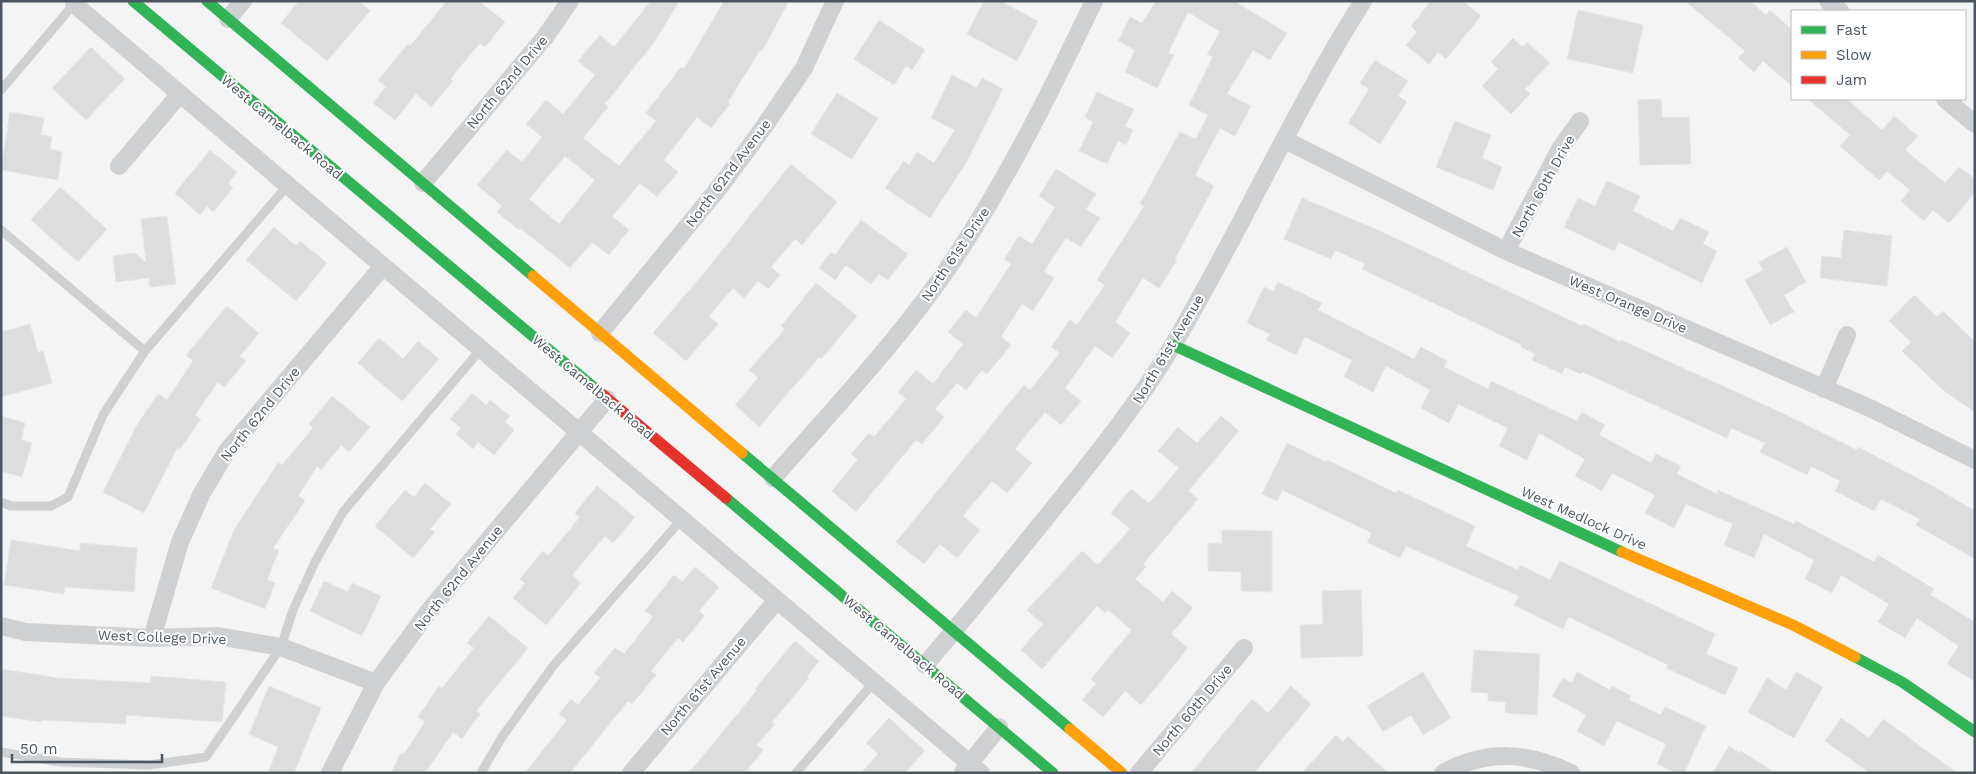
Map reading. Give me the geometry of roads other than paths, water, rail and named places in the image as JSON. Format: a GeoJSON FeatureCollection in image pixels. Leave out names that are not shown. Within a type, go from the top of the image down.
{"type":"FeatureCollection","features":[{"type":"Feature","properties":{"kind":"street","name":"West Camelback Road"},"geometry":{"type":"LineString","coordinates":[[133,1],[1053,773]]}},
{"type":"Feature","properties":{"kind":"street"},"geometry":{"type":"LineString","coordinates":[[207,1],[1122,773]]}},
{"type":"Feature","properties":{"kind":"street"},"geometry":{"type":"LineString","coordinates":[[228,19],[243,1]]}},
{"type":"Feature","properties":{"kind":"street","name":"North 62nd Drive"},"geometry":{"type":"LineString","coordinates":[[423,183],[545,37],[570,1]]}},
{"type":"Feature","properties":{"kind":"street","name":"North 62nd Avenue"},"geometry":{"type":"LineString","coordinates":[[600,333],[722,184],[766,124],[804,68],[835,1]]}},
{"type":"Feature","properties":{"kind":"street","name":"North 61st Drive"},"geometry":{"type":"LineString","coordinates":[[773,478],[882,354],[960,251],[1010,167],[1094,1]]}},
{"type":"Feature","properties":{"kind":"street","name":"North 61st Avenue"},"geometry":{"type":"LineString","coordinates":[[925,665],[1136,404],[1173,345],[1331,52],[1363,1]]}},
{"type":"Feature","properties":{"kind":"street"},"geometry":{"type":"LineString","coordinates":[[1828,1],[1839,10]]}},
{"type":"Feature","properties":{"kind":"street"},"geometry":{"type":"LineString","coordinates":[[74,4],[874,682],[972,770],[1000,727]]}},
{"type":"Feature","properties":{"kind":"street"},"geometry":{"type":"LineString","coordinates":[[119,166],[180,94]]}},
{"type":"Feature","properties":{"kind":"street"},"geometry":{"type":"LineString","coordinates":[[1946,100],[1975,124]]}},
{"type":"Feature","properties":{"kind":"street","name":"North 60th Drive"},"geometry":{"type":"LineString","coordinates":[[1506,251],[1560,149],[1580,121]]}},
{"type":"Feature","properties":{"kind":"street","name":"West Orange Drive"},"geometry":{"type":"LineString","coordinates":[[1285,140],[1506,251],[1872,409],[1975,460]]}},
{"type":"Feature","properties":{"kind":"street","name":"North 62nd Drive"},"geometry":{"type":"LineString","coordinates":[[152,638],[180,542],[202,493],[212,476],[227,452],[383,266]]}},
{"type":"Feature","properties":{"kind":"street"},"geometry":{"type":"LineString","coordinates":[[1824,389],[1847,335]]}},
{"type":"Feature","properties":{"kind":"street","name":"West Medlock Drive"},"geometry":{"type":"LineString","coordinates":[[1173,345],[1613,548],[1792,625],[1902,682],[1975,732]]}},
{"type":"Feature","properties":{"kind":"street","name":"North 62nd Avenue"},"geometry":{"type":"LineString","coordinates":[[330,773],[376,683],[428,612],[607,399]]}},
{"type":"Feature","properties":{"kind":"street","name":"North 61st Avenue"},"geometry":{"type":"LineString","coordinates":[[631,773],[777,600]]}},
{"type":"Feature","properties":{"kind":"street","name":"West College Drive"},"geometry":{"type":"LineString","coordinates":[[1,626],[26,632],[152,638],[217,636],[281,648],[376,683]]}},
{"type":"Feature","properties":{"kind":"street","name":"North 60th Drive"},"geometry":{"type":"LineString","coordinates":[[1140,773],[1244,648]]}},
{"type":"Feature","properties":{"kind":"street"},"geometry":{"type":"LineString","coordinates":[[1444,773],[1467,762],[1490,756],[1512,755],[1534,759],[1571,773]]}},
{"type":"Feature","properties":{"kind":"lane"},"geometry":{"type":"LineString","coordinates":[[1,90],[74,4]]}},
{"type":"Feature","properties":{"kind":"lane"},"geometry":{"type":"LineString","coordinates":[[1,502],[11,506],[51,506],[68,497],[102,415],[146,351],[288,185]]}},
{"type":"Feature","properties":{"kind":"lane"},"geometry":{"type":"LineString","coordinates":[[1,230],[146,351]]}},
{"type":"Feature","properties":{"kind":"lane"},"geometry":{"type":"LineString","coordinates":[[1,752],[60,762],[149,766],[206,757],[281,648],[293,610],[315,562],[343,512],[482,349]]}},
{"type":"Feature","properties":{"kind":"lane"},"geometry":{"type":"LineString","coordinates":[[481,773],[502,737],[554,666],[682,519]]}},
{"type":"Feature","properties":{"kind":"lane"},"geometry":{"type":"LineString","coordinates":[[796,773],[874,682]]}}]}
